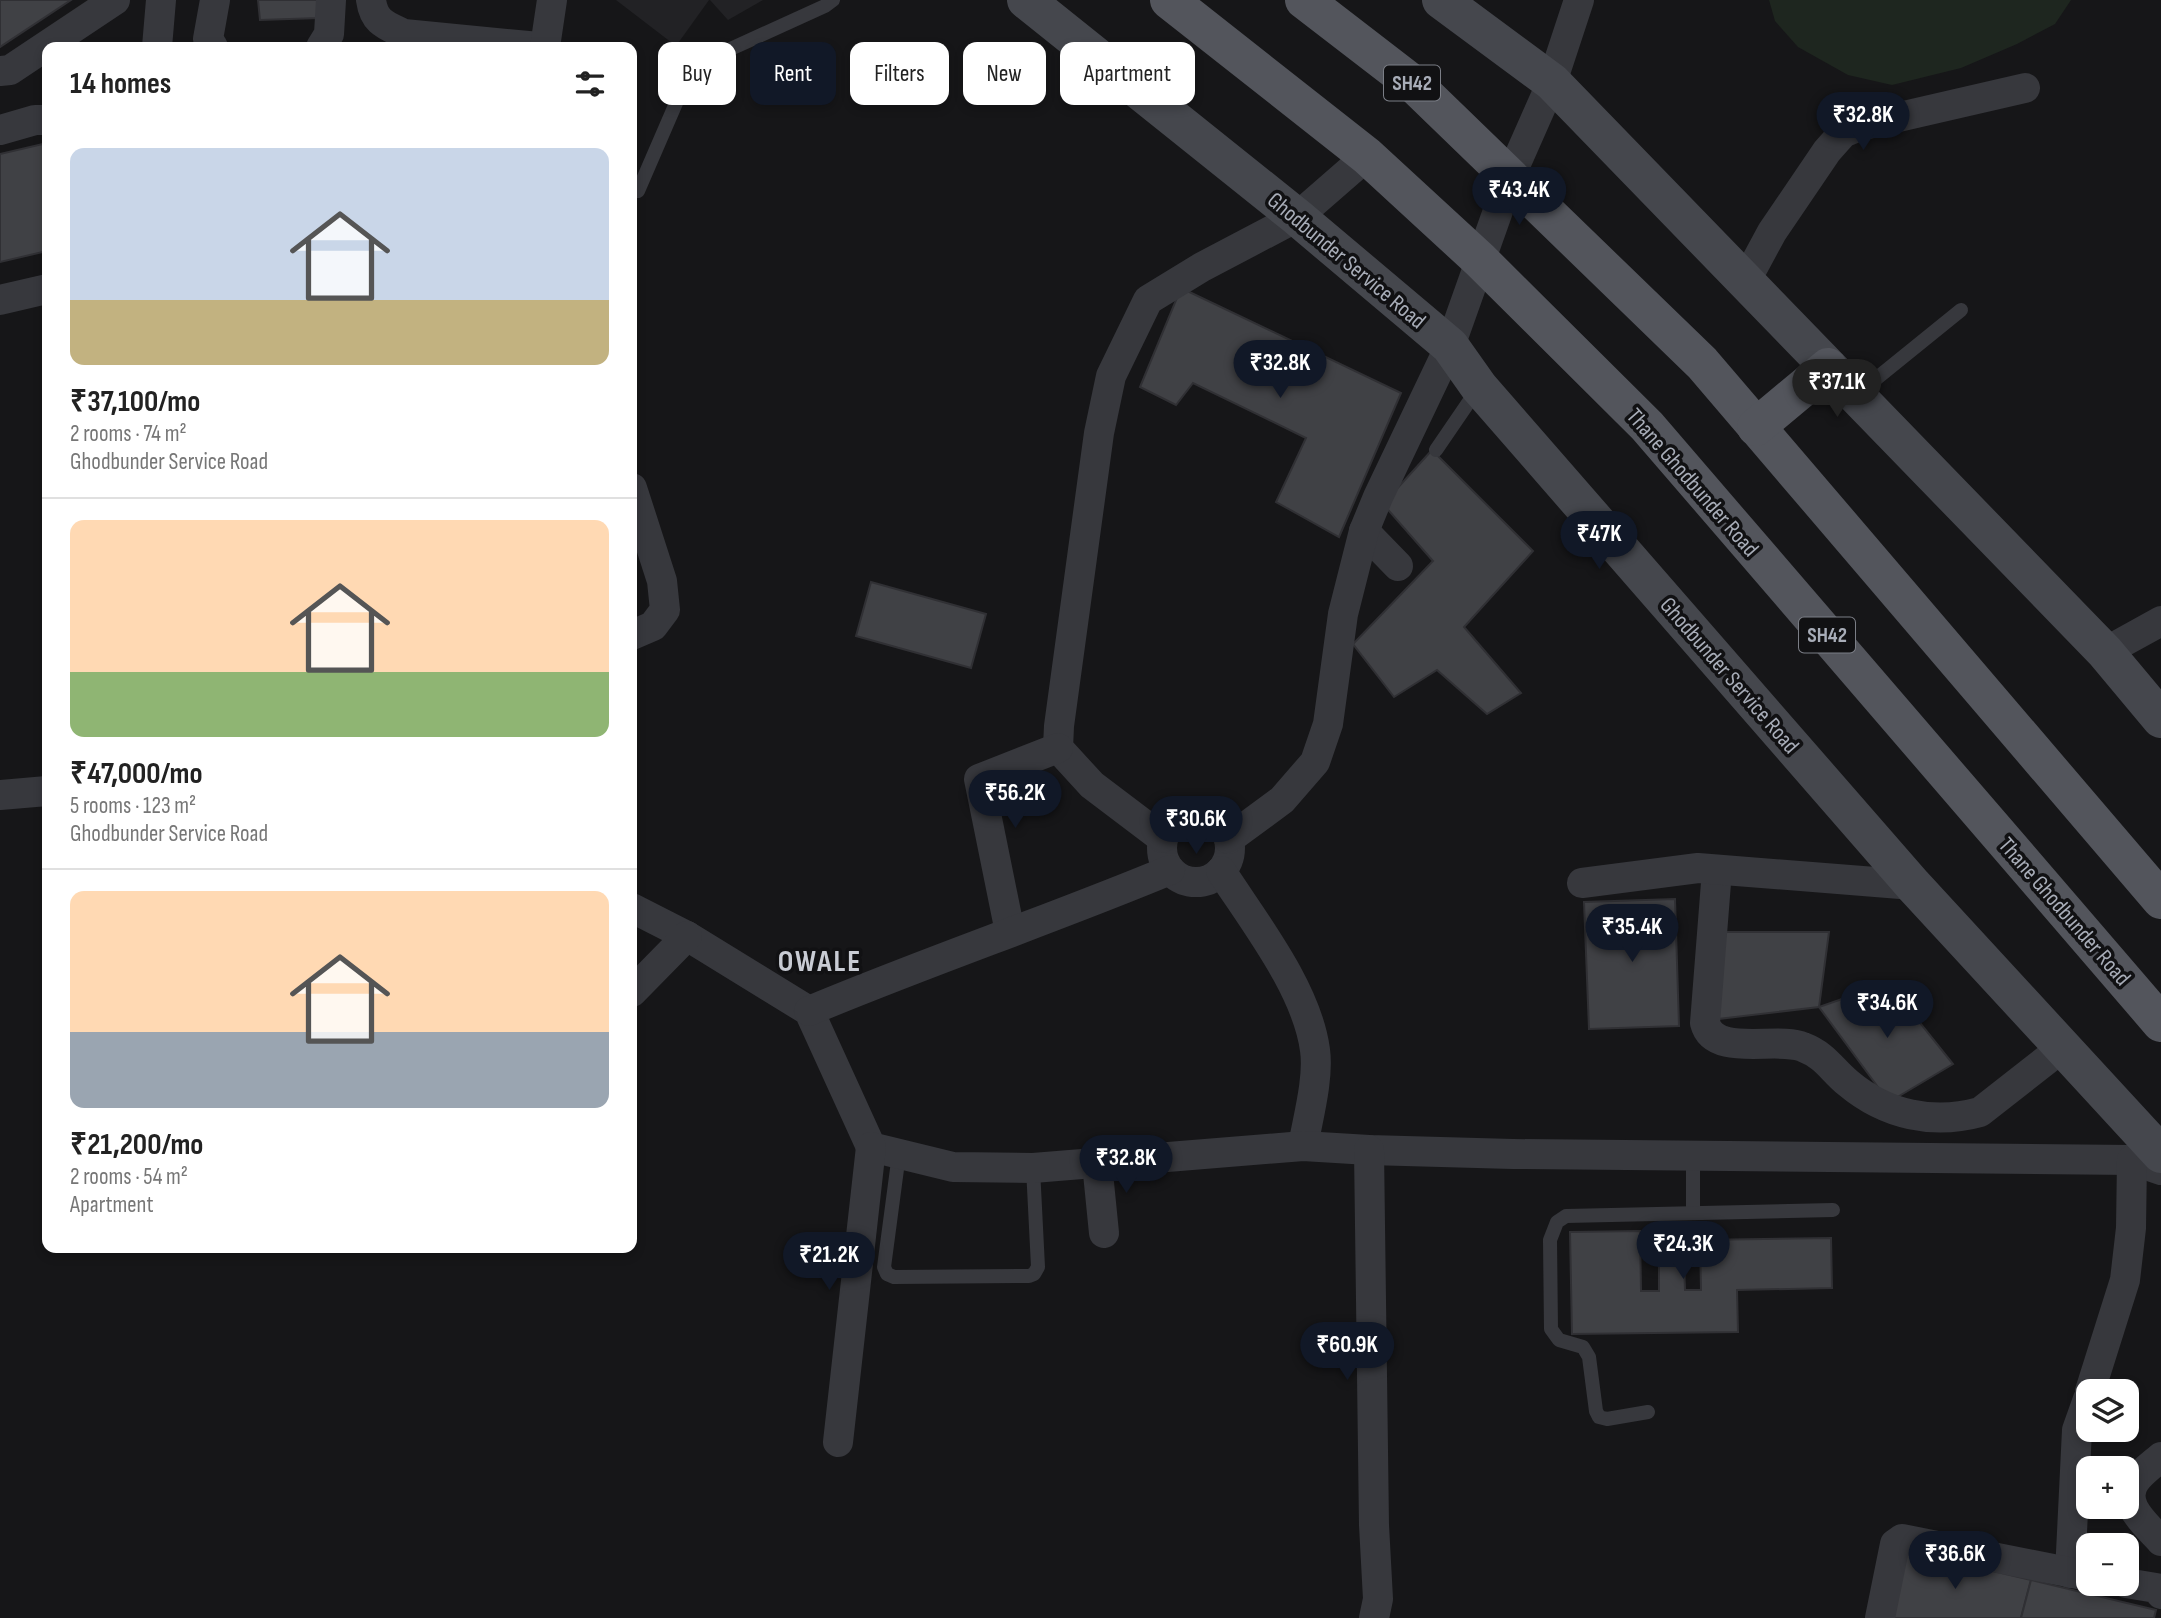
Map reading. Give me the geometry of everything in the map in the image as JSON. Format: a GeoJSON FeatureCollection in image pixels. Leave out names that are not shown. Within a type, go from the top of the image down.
{"type":"FeatureCollection","features":[{"type":"Feature","properties":{"kind":"main road","name":"Thane Ghodbunder Road"},"geometry":{"type":"LineString","coordinates":[[1169,0],[1367,156],[1480,260],[1647,426],[2161,1023]]}},
{"type":"Feature","properties":{"kind":"main road","name":"SH42"},"geometry":{"type":"LineString","coordinates":[[1304,0],[1417,86],[1702,363],[2161,900]]}},
{"type":"Feature","properties":{"kind":"main road"},"geometry":{"type":"LineString","coordinates":[[1756,427],[1828,367]]}},
{"type":"Feature","properties":{"kind":"street"},"geometry":{"type":"LineString","coordinates":[[52,42],[115,0]]}},
{"type":"Feature","properties":{"kind":"street"},"geometry":{"type":"LineString","coordinates":[[157,42],[161,0]]}},
{"type":"Feature","properties":{"kind":"street"},"geometry":{"type":"LineString","coordinates":[[210,42],[208,39],[215,0]]}},
{"type":"Feature","properties":{"kind":"street"},"geometry":{"type":"LineString","coordinates":[[324,42],[329,34],[331,0]]}},
{"type":"Feature","properties":{"kind":"street"},"geometry":{"type":"LineString","coordinates":[[371,0],[373,13],[385,25],[404,34],[487,42]]}},
{"type":"Feature","properties":{"kind":"street"},"geometry":{"type":"LineString","coordinates":[[546,42],[552,0]]}},
{"type":"Feature","properties":{"kind":"street","name":"Ghodbunder Service Road"},"geometry":{"type":"LineString","coordinates":[[1026,0],[1297,217],[1450,346],[1479,387],[1913,885],[2063,1047],[2146,1157]]}},
{"type":"Feature","properties":{"kind":"street"},"geometry":{"type":"LineString","coordinates":[[1441,0],[1552,82],[2105,652],[2161,719]]}},
{"type":"Feature","properties":{"kind":"street"},"geometry":{"type":"LineString","coordinates":[[1229,839],[1282,800],[1315,762],[1328,724],[1343,614],[1364,531],[1450,346],[1510,177],[1552,82],[1579,0]]}},
{"type":"Feature","properties":{"kind":"street"},"geometry":{"type":"LineString","coordinates":[[0,71],[10,70],[42,49]]}},
{"type":"Feature","properties":{"kind":"street"},"geometry":{"type":"LineString","coordinates":[[1745,282],[1772,232],[1827,151],[1843,133],[1860,126],[2025,88]]}},
{"type":"Feature","properties":{"kind":"street"},"geometry":{"type":"LineString","coordinates":[[0,130],[42,120]]}},
{"type":"Feature","properties":{"kind":"street"},"geometry":{"type":"LineString","coordinates":[[1162,838],[1092,785],[1058,748],[1099,433],[1111,376],[1148,300],[1202,267],[1297,217],[1367,156]]}},
{"type":"Feature","properties":{"kind":"street"},"geometry":{"type":"LineString","coordinates":[[0,300],[42,290]]}},
{"type":"Feature","properties":{"kind":"street"},"geometry":{"type":"LineString","coordinates":[[637,504],[662,581],[665,610],[653,626],[637,633]]}},
{"type":"Feature","properties":{"kind":"street"},"geometry":{"type":"LineString","coordinates":[[1364,531],[1398,566]]}},
{"type":"Feature","properties":{"kind":"street"},"geometry":{"type":"LineString","coordinates":[[2105,652],[2161,621]]}},
{"type":"Feature","properties":{"kind":"street"},"geometry":{"type":"LineString","coordinates":[[1010,932],[979,779],[1058,748]]}},
{"type":"Feature","properties":{"kind":"street"},"geometry":{"type":"LineString","coordinates":[[0,795],[42,791]]}},
{"type":"Feature","properties":{"kind":"street"},"geometry":{"type":"LineString","coordinates":[[1196,814],[1217,821],[1229,839],[1230,850],[1221,871],[1212,878],[1189,882],[1179,878],[1164,861],[1162,838],[1175,821],[1185,815],[1196,814]]}},
{"type":"Feature","properties":{"kind":"street"},"geometry":{"type":"LineString","coordinates":[[1582,883],[1698,868],[1913,885]]}},
{"type":"Feature","properties":{"kind":"street"},"geometry":{"type":"LineString","coordinates":[[808,1011],[1170,870]]}},
{"type":"Feature","properties":{"kind":"street"},"geometry":{"type":"LineString","coordinates":[[1717,870],[1705,1023],[1712,1037],[1724,1042],[1800,1045],[1822,1056],[1849,1083],[1887,1109],[1928,1117],[1964,1116],[1980,1112],[2063,1047]]}},
{"type":"Feature","properties":{"kind":"street"},"geometry":{"type":"LineString","coordinates":[[1221,871],[1274,953],[1304,1008],[1315,1051],[1313,1092],[1303,1146]]}},
{"type":"Feature","properties":{"kind":"street"},"geometry":{"type":"LineString","coordinates":[[637,911],[687,936],[808,1011],[844,1085],[885,1151],[838,1442]]}},
{"type":"Feature","properties":{"kind":"street"},"geometry":{"type":"LineString","coordinates":[[637,987],[687,936]]}},
{"type":"Feature","properties":{"kind":"street"},"geometry":{"type":"LineString","coordinates":[[885,1151],[953,1167],[1034,1168],[1303,1146],[1369,1150],[1693,1156],[2146,1157],[2161,1170]]}},
{"type":"Feature","properties":{"kind":"street"},"geometry":{"type":"LineString","coordinates":[[1369,1150],[1374,1525],[1378,1599],[1374,1618]]}},
{"type":"Feature","properties":{"kind":"street"},"geometry":{"type":"LineString","coordinates":[[2094,1379],[2125,1280],[2131,1228],[2146,1157]]}},
{"type":"Feature","properties":{"kind":"street"},"geometry":{"type":"LineString","coordinates":[[1097,1163],[1104,1233]]}},
{"type":"Feature","properties":{"kind":"street"},"geometry":{"type":"LineString","coordinates":[[2077,1442],[2078,1533]]}},
{"type":"Feature","properties":{"kind":"street"},"geometry":{"type":"LineString","coordinates":[[2161,1457],[2134,1482],[2130,1495],[2132,1508],[2161,1541]]}},
{"type":"Feature","properties":{"kind":"street"},"geometry":{"type":"LineString","coordinates":[[1880,1618],[1895,1544],[1902,1539],[2076,1573]]}},
{"type":"Feature","properties":{"kind":"street"},"geometry":{"type":"LineString","coordinates":[[2139,1585],[2156,1588],[2161,1594]]}},
{"type":"Feature","properties":{"kind":"lane"},"geometry":{"type":"LineString","coordinates":[[638,191],[683,87],[694,71],[715,56],[833,0]]}},
{"type":"Feature","properties":{"kind":"lane"},"geometry":{"type":"LineString","coordinates":[[1856,396],[1961,310]]}},
{"type":"Feature","properties":{"kind":"lane"},"geometry":{"type":"LineString","coordinates":[[1436,450],[1479,387]]}},
{"type":"Feature","properties":{"kind":"lane"},"geometry":{"type":"LineString","coordinates":[[885,1151],[884,1268],[887,1274],[894,1277],[1034,1274],[1038,1267],[1034,1168]]}},
{"type":"Feature","properties":{"kind":"lane"},"geometry":{"type":"LineString","coordinates":[[1693,1156],[1693,1213]]}},
{"type":"Feature","properties":{"kind":"lane"},"geometry":{"type":"LineString","coordinates":[[1648,1412],[1607,1419],[1599,1417],[1589,1357],[1583,1347],[1559,1340],[1551,1329],[1550,1240],[1558,1222],[1566,1216],[1832,1210]]}},
{"type":"Feature","properties":{"kind":"shaded area"},"geometry":{"type":"Polygon","coordinates":[[[616,0],[709,0],[679,42],[671,42],[616,0]]]}},
{"type":"Feature","properties":{"kind":"shaded area"},"geometry":{"type":"Polygon","coordinates":[[[710,0],[763,0],[728,20],[710,0]]]}},
{"type":"Feature","properties":{"kind":"shaded area"},"geometry":{"type":"Polygon","coordinates":[[[1769,0],[2071,0],[2055,24],[2017,44],[1961,68],[1892,85],[1848,75],[1798,47],[1775,21],[1769,0]]]}},
{"type":"Feature","properties":{"kind":"building"},"geometry":{"type":"Polygon","coordinates":[[[0,0],[71,0],[0,47],[0,0]]]}},
{"type":"Feature","properties":{"kind":"building"},"geometry":{"type":"Polygon","coordinates":[[[258,0],[320,0],[319,18],[260,20],[258,0]]]}},
{"type":"Feature","properties":{"kind":"building"},"geometry":{"type":"Polygon","coordinates":[[[42,144],[42,252],[0,262],[0,154],[42,144]]]}},
{"type":"Feature","properties":{"kind":"building"},"geometry":{"type":"Polygon","coordinates":[[[1181,288],[1401,393],[1339,537],[1276,502],[1306,438],[1193,383],[1176,405],[1140,387],[1181,288]]]}},
{"type":"Feature","properties":{"kind":"building"},"geometry":{"type":"Polygon","coordinates":[[[1432,450],[1533,551],[1464,627],[1521,693],[1487,714],[1437,670],[1394,697],[1353,644],[1433,561],[1383,504],[1432,450]]]}},
{"type":"Feature","properties":{"kind":"building"},"geometry":{"type":"Polygon","coordinates":[[[871,582],[986,614],[971,668],[856,636],[871,582]]]}},
{"type":"Feature","properties":{"kind":"building"},"geometry":{"type":"Polygon","coordinates":[[[1675,899],[1679,1026],[1589,1029],[1584,902],[1675,899]]]}},
{"type":"Feature","properties":{"kind":"building"},"geometry":{"type":"Polygon","coordinates":[[[1718,932],[1829,932],[1819,1007],[1718,1019],[1718,932]]]}},
{"type":"Feature","properties":{"kind":"building"},"geometry":{"type":"Polygon","coordinates":[[[1888,983],[1953,1064],[1889,1102],[1819,1007],[1888,983]]]}},
{"type":"Feature","properties":{"kind":"building"},"geometry":{"type":"Polygon","coordinates":[[[1640,1231],[1641,1291],[1659,1291],[1659,1237],[1683,1236],[1685,1290],[1701,1290],[1700,1240],[1831,1238],[1832,1288],[1737,1290],[1738,1332],[1572,1334],[1570,1232],[1640,1231]]]}},
{"type":"Feature","properties":{"kind":"building"},"geometry":{"type":"Polygon","coordinates":[[[1905,1550],[2031,1580],[2021,1618],[1889,1618],[1905,1550]]]}},
{"type":"Feature","properties":{"kind":"building"},"geometry":{"type":"Polygon","coordinates":[[[2031,1580],[2076,1591],[2076,1596],[2098,1596],[2156,1610],[2154,1618],[2021,1618],[2031,1580]]]}},
{"type":"Feature","properties":{"kind":"district","name":"OWALE"},"geometry":{"type":"Point","coordinates":[820,961]}}]}
